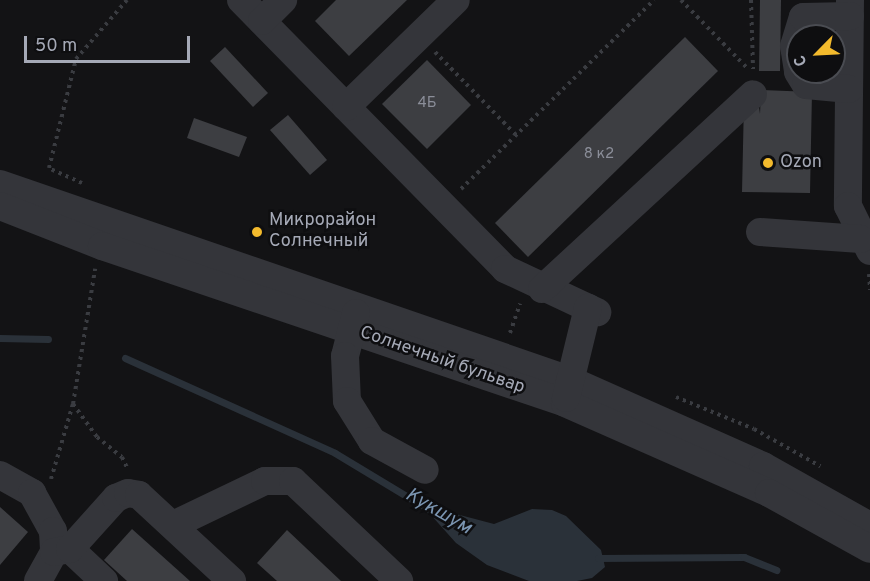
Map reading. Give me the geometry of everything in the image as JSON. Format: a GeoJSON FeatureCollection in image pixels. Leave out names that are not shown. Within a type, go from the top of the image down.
{"type":"FeatureCollection","features":[{"type":"Feature","properties":{"kind":"street"},"geometry":{"type":"LineString","coordinates":[[241,0],[505,269],[535,286],[592,310],[567,392]]}},
{"type":"Feature","properties":{"kind":"street"},"geometry":{"type":"LineString","coordinates":[[261,21],[283,0]]}},
{"type":"Feature","properties":{"kind":"street"},"geometry":{"type":"LineString","coordinates":[[346,107],[456,0]]}},
{"type":"Feature","properties":{"kind":"street"},"geometry":{"type":"LineString","coordinates":[[801,24],[803,17],[850,8],[849,89],[859,159],[848,206],[866,245]]}},
{"type":"Feature","properties":{"kind":"street"},"geometry":{"type":"LineString","coordinates":[[805,84],[849,89]]}},
{"type":"Feature","properties":{"kind":"street"},"geometry":{"type":"LineString","coordinates":[[535,286],[753,94]]}},
{"type":"Feature","properties":{"kind":"street","name":"Солнечный бульвар"},"geometry":{"type":"LineString","coordinates":[[0,183],[354,319]]}},
{"type":"Feature","properties":{"kind":"street","name":"Солнечный бульвар"},"geometry":{"type":"LineString","coordinates":[[0,206],[354,319],[567,392],[763,466],[870,526]]}},
{"type":"Feature","properties":{"kind":"street"},"geometry":{"type":"LineString","coordinates":[[760,232],[866,245]]}},
{"type":"Feature","properties":{"kind":"street"},"geometry":{"type":"LineString","coordinates":[[354,319],[343,380],[357,422],[391,454],[425,470]]}},
{"type":"Feature","properties":{"kind":"street","name":"Солнечный бульвар"},"geometry":{"type":"LineString","coordinates":[[567,392],[769,493],[870,549]]}},
{"type":"Feature","properties":{"kind":"street"},"geometry":{"type":"LineString","coordinates":[[0,475],[32,493],[43,508],[62,550],[104,581]]}},
{"type":"Feature","properties":{"kind":"street"},"geometry":{"type":"LineString","coordinates":[[173,525],[264,481],[293,481],[399,581]]}},
{"type":"Feature","properties":{"kind":"street"},"geometry":{"type":"LineString","coordinates":[[38,581],[62,550],[116,498],[128,493],[139,495],[232,581]]}},
{"type":"Feature","properties":{"kind":"path"},"geometry":{"type":"LineString","coordinates":[[76,59],[127,0]]}},
{"type":"Feature","properties":{"kind":"path"},"geometry":{"type":"LineString","coordinates":[[443,206],[654,0]]}},
{"type":"Feature","properties":{"kind":"path"},"geometry":{"type":"LineString","coordinates":[[681,0],[753,74],[752,0]]}},
{"type":"Feature","properties":{"kind":"path"},"geometry":{"type":"LineString","coordinates":[[419,36],[516,135]]}},
{"type":"Feature","properties":{"kind":"path"},"geometry":{"type":"LineString","coordinates":[[84,264],[106,272]]}},
{"type":"Feature","properties":{"kind":"path"},"geometry":{"type":"LineString","coordinates":[[43,508],[73,404],[95,268]]}},
{"type":"Feature","properties":{"kind":"path"},"geometry":{"type":"LineString","coordinates":[[870,271],[870,290]]}},
{"type":"Feature","properties":{"kind":"path"},"geometry":{"type":"LineString","coordinates":[[509,334],[535,286]]}},
{"type":"Feature","properties":{"kind":"path"},"geometry":{"type":"LineString","coordinates":[[73,404],[97,437],[122,457],[139,495]]}},
{"type":"Feature","properties":{"kind":"water"},"geometry":{"type":"Polygon","coordinates":[[[422,505],[494,524],[532,509],[552,510],[566,516],[601,550],[605,567],[592,578],[577,581],[529,581],[487,565],[456,543],[422,505]]]}},
{"type":"Feature","properties":{"kind":"building"},"geometry":{"type":"Polygon","coordinates":[[[336,0],[407,0],[349,56],[315,21],[336,0]]]}},
{"type":"Feature","properties":{"kind":"building"},"geometry":{"type":"Polygon","coordinates":[[[760,0],[781,0],[780,71],[759,71],[760,0]]]}},
{"type":"Feature","properties":{"kind":"building"},"geometry":{"type":"Polygon","coordinates":[[[685,37],[718,71],[528,257],[495,223],[685,37]]]}},
{"type":"Feature","properties":{"kind":"building"},"geometry":{"type":"Polygon","coordinates":[[[225,47],[268,93],[253,107],[210,61],[225,47]]]}},
{"type":"Feature","properties":{"kind":"building"},"geometry":{"type":"Polygon","coordinates":[[[427,60],[471,105],[427,149],[382,104],[427,60]]]}},
{"type":"Feature","properties":{"kind":"building"},"geometry":{"type":"Polygon","coordinates":[[[761,90],[812,92],[810,193],[742,192],[744,101],[759,107],[760,114],[761,90]]]}},
{"type":"Feature","properties":{"kind":"building"},"geometry":{"type":"Polygon","coordinates":[[[288,115],[327,160],[310,175],[270,130],[288,115]]]}},
{"type":"Feature","properties":{"kind":"building"},"geometry":{"type":"Polygon","coordinates":[[[194,118],[247,137],[239,157],[187,138],[194,118]]]}},
{"type":"Feature","properties":{"kind":"building"},"geometry":{"type":"Polygon","coordinates":[[[0,507],[28,532],[0,565],[0,507]]]}},
{"type":"Feature","properties":{"kind":"building"},"geometry":{"type":"Polygon","coordinates":[[[132,529],[190,581],[127,581],[104,560],[132,529]]]}},
{"type":"Feature","properties":{"kind":"building"},"geometry":{"type":"Polygon","coordinates":[[[287,530],[341,581],[277,581],[257,563],[287,530]]]}},
{"type":"Feature","properties":{"kind":"waterway","name":"Кукшум"},"geometry":{"type":"LineString","coordinates":[[0,338],[48,339]]}},
{"type":"Feature","properties":{"kind":"waterway","name":"Кукшум"},"geometry":{"type":"LineString","coordinates":[[125,358],[335,453],[428,509]]}},
{"type":"Feature","properties":{"kind":"waterway","name":"Кукшум"},"geometry":{"type":"LineString","coordinates":[[598,558],[744,557],[776,570]]}},
{"type":"Feature","properties":{"kind":"place","name":"Ozon"},"geometry":{"type":"Point","coordinates":[768,163]}},
{"type":"Feature","properties":{"kind":"place","name":"Микрорайон Солнечный"},"geometry":{"type":"Point","coordinates":[257,232]}}]}
